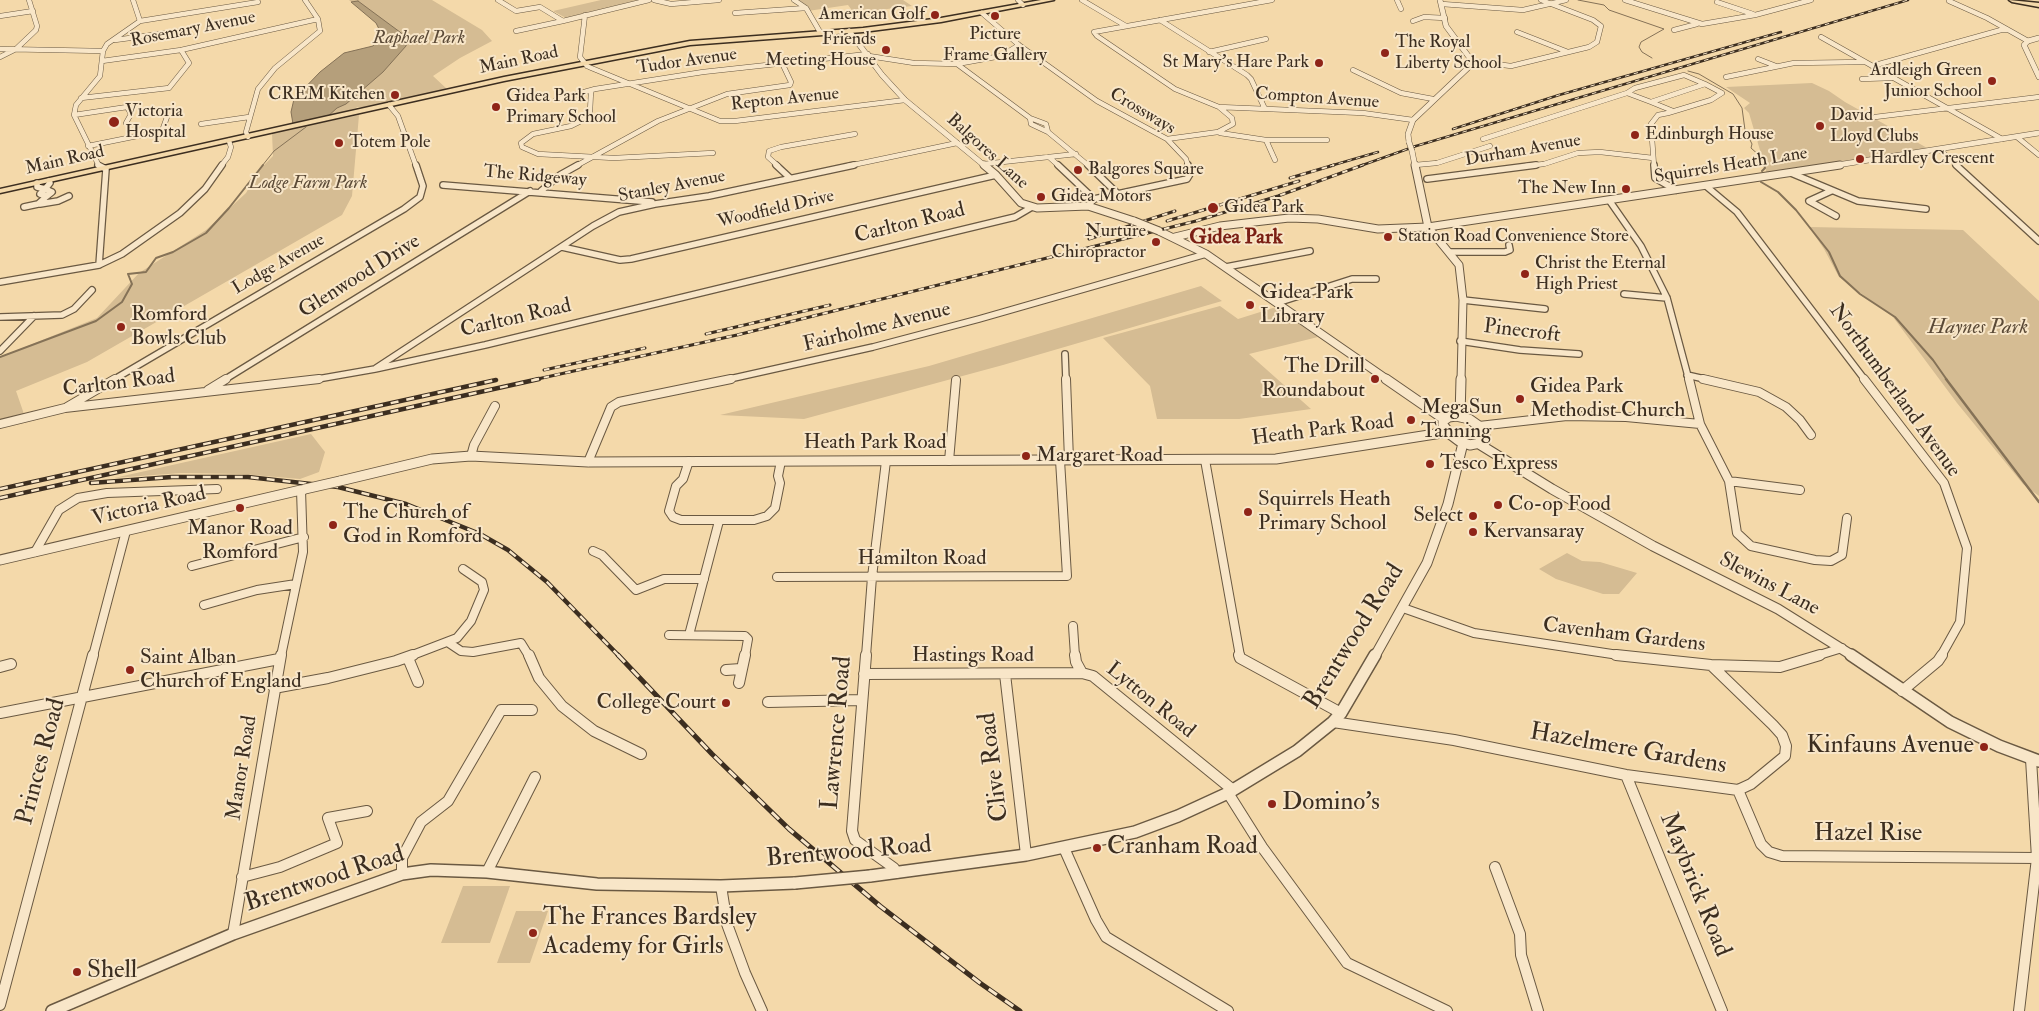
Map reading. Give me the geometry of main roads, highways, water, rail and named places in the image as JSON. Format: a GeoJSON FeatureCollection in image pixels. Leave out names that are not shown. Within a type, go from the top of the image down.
{"type":"FeatureCollection","features":[{"type":"Feature","properties":{"kind":"highway"},"geometry":{"type":"LineString","coordinates":[[2012,0],[2039,4]]}},
{"type":"Feature","properties":{"kind":"highway"},"geometry":{"type":"LineString","coordinates":[[2024,0],[2039,4]]}},
{"type":"Feature","properties":{"kind":"main road","name":"Main Road"},"geometry":{"type":"LineString","coordinates":[[0,191],[389,105],[690,42],[849,31],[921,23],[982,13],[1021,2],[1051,0]]}},
{"type":"Feature","properties":{"kind":"waterway"},"geometry":{"type":"LineString","coordinates":[[1578,0],[1604,5],[1609,10],[1664,29],[1641,42],[1639,47],[1642,52],[1652,58]]}},
{"type":"Feature","properties":{"kind":"waterway"},"geometry":{"type":"LineString","coordinates":[[1688,71],[1699,74],[1733,94],[1742,108],[1745,130],[1752,144],[1751,148],[1761,157],[1764,166]]}},
{"type":"Feature","properties":{"kind":"waterway"},"geometry":{"type":"LineString","coordinates":[[262,166],[274,151],[306,127]]}},
{"type":"Feature","properties":{"kind":"waterway"},"geometry":{"type":"LineString","coordinates":[[0,357],[96,321],[122,302],[132,284],[128,274],[146,272],[156,258],[173,252],[206,233],[229,208],[263,165]]}},
{"type":"Feature","properties":{"kind":"waterway"},"geometry":{"type":"LineString","coordinates":[[1762,171],[1765,168],[1764,165]]}},
{"type":"Feature","properties":{"kind":"waterway"},"geometry":{"type":"LineString","coordinates":[[1761,182],[1778,192],[1796,210],[1829,252],[1840,276],[1860,294],[1895,317],[1933,360],[1947,380]]}},
{"type":"Feature","properties":{"kind":"waterway"},"geometry":{"type":"LineString","coordinates":[[1946,379],[2039,502]]}},
{"type":"Feature","properties":{"kind":"railway"},"geometry":{"type":"LineString","coordinates":[[1360,166],[1416,146],[1908,0]]}},
{"type":"Feature","properties":{"kind":"railway"},"geometry":{"type":"LineString","coordinates":[[1453,129],[1559,95],[1781,32]]}},
{"type":"Feature","properties":{"kind":"railway"},"geometry":{"type":"LineString","coordinates":[[1330,166],[1378,152]]}},
{"type":"Feature","properties":{"kind":"railway"},"geometry":{"type":"LineString","coordinates":[[1290,178],[1334,165]]}},
{"type":"Feature","properties":{"kind":"railway"},"geometry":{"type":"LineString","coordinates":[[533,380],[737,335],[1196,221],[1278,196],[1363,165]]}},
{"type":"Feature","properties":{"kind":"railway"},"geometry":{"type":"LineString","coordinates":[[1167,221],[1299,181]]}},
{"type":"Feature","properties":{"kind":"railway"},"geometry":{"type":"LineString","coordinates":[[1089,239],[1175,211]]}},
{"type":"Feature","properties":{"kind":"railway"},"geometry":{"type":"LineString","coordinates":[[706,334],[830,305]]}},
{"type":"Feature","properties":{"kind":"railway"},"geometry":{"type":"LineString","coordinates":[[544,370],[645,348]]}},
{"type":"Feature","properties":{"kind":"railway"},"geometry":{"type":"LineString","coordinates":[[0,498],[539,379]]}},
{"type":"Feature","properties":{"kind":"railway"},"geometry":{"type":"LineString","coordinates":[[0,489],[496,380]]}},
{"type":"Feature","properties":{"kind":"railway"},"geometry":{"type":"LineString","coordinates":[[91,483],[172,477],[248,477],[338,487],[406,504],[480,534],[508,550],[547,582],[619,656]]}},
{"type":"Feature","properties":{"kind":"railway"},"geometry":{"type":"LineString","coordinates":[[618,655],[712,754],[789,829],[880,906],[980,983],[1020,1011]]}},
{"type":"Feature","properties":{"kind":"place","name":"American Golf"},"geometry":{"type":"Point","coordinates":[935,15]}},
{"type":"Feature","properties":{"kind":"place","name":"Picture Frame Gallery"},"geometry":{"type":"Point","coordinates":[995,16]}},
{"type":"Feature","properties":{"kind":"place","name":"Friends Meeting House"},"geometry":{"type":"Point","coordinates":[886,50]}},
{"type":"Feature","properties":{"kind":"place","name":"The Royal Liberty School"},"geometry":{"type":"Point","coordinates":[1385,53]}},
{"type":"Feature","properties":{"kind":"place","name":"St Mary's Hare Park"},"geometry":{"type":"Point","coordinates":[1319,63]}},
{"type":"Feature","properties":{"kind":"place","name":"Ardleigh Green Junior School"},"geometry":{"type":"Point","coordinates":[1992,81]}},
{"type":"Feature","properties":{"kind":"place","name":"CREM Kitchen"},"geometry":{"type":"Point","coordinates":[395,95]}},
{"type":"Feature","properties":{"kind":"place","name":"Gidea Park Primary School"},"geometry":{"type":"Point","coordinates":[496,107]}},
{"type":"Feature","properties":{"kind":"place","name":"Victoria Hospital"},"geometry":{"type":"Point","coordinates":[114,122]}},
{"type":"Feature","properties":{"kind":"place","name":"David Lloyd Clubs"},"geometry":{"type":"Point","coordinates":[1820,126]}},
{"type":"Feature","properties":{"kind":"place","name":"Edinburgh House"},"geometry":{"type":"Point","coordinates":[1635,135]}},
{"type":"Feature","properties":{"kind":"place","name":"Totem Pole"},"geometry":{"type":"Point","coordinates":[339,143]}},
{"type":"Feature","properties":{"kind":"place","name":"Hardley Crescent"},"geometry":{"type":"Point","coordinates":[1860,159]}},
{"type":"Feature","properties":{"kind":"place","name":"Balgores Square"},"geometry":{"type":"Point","coordinates":[1078,170]}},
{"type":"Feature","properties":{"kind":"place","name":"The New Inn"},"geometry":{"type":"Point","coordinates":[1626,189]}},
{"type":"Feature","properties":{"kind":"place","name":"Gidea Motors"},"geometry":{"type":"Point","coordinates":[1041,197]}},
{"type":"Feature","properties":{"kind":"place","name":"Gidea Park"},"geometry":{"type":"Point","coordinates":[1213,208]}},
{"type":"Feature","properties":{"kind":"place","name":"Station Road Convenience Store"},"geometry":{"type":"Point","coordinates":[1388,237]}},
{"type":"Feature","properties":{"kind":"place","name":"Nurture Chiropractor"},"geometry":{"type":"Point","coordinates":[1156,242]}},
{"type":"Feature","properties":{"kind":"place","name":"Christ the Eternal High Priest"},"geometry":{"type":"Point","coordinates":[1525,274]}},
{"type":"Feature","properties":{"kind":"place","name":"Gidea Park Library"},"geometry":{"type":"Point","coordinates":[1250,305]}},
{"type":"Feature","properties":{"kind":"place","name":"Romford Bowls Club"},"geometry":{"type":"Point","coordinates":[121,327]}},
{"type":"Feature","properties":{"kind":"place","name":"The Drill Roundabout"},"geometry":{"type":"Point","coordinates":[1375,379]}},
{"type":"Feature","properties":{"kind":"place","name":"Gidea Park Methodist Church"},"geometry":{"type":"Point","coordinates":[1520,399]}},
{"type":"Feature","properties":{"kind":"place","name":"MegaSun Tanning"},"geometry":{"type":"Point","coordinates":[1411,420]}},
{"type":"Feature","properties":{"kind":"place","name":"Margaret Road"},"geometry":{"type":"Point","coordinates":[1026,456]}},
{"type":"Feature","properties":{"kind":"place","name":"Tesco Express"},"geometry":{"type":"Point","coordinates":[1430,464]}},
{"type":"Feature","properties":{"kind":"place","name":"Co-op Food"},"geometry":{"type":"Point","coordinates":[1498,505]}},
{"type":"Feature","properties":{"kind":"place","name":"Manor Road Romford"},"geometry":{"type":"Point","coordinates":[240,508]}},
{"type":"Feature","properties":{"kind":"place","name":"Squirrels Heath Primary School"},"geometry":{"type":"Point","coordinates":[1248,512]}},
{"type":"Feature","properties":{"kind":"place","name":"Select"},"geometry":{"type":"Point","coordinates":[1473,516]}},
{"type":"Feature","properties":{"kind":"place","name":"The Church of God in Romford"},"geometry":{"type":"Point","coordinates":[333,525]}},
{"type":"Feature","properties":{"kind":"place","name":"Kervansaray"},"geometry":{"type":"Point","coordinates":[1473,532]}},
{"type":"Feature","properties":{"kind":"place","name":"Saint Alban Church of England"},"geometry":{"type":"Point","coordinates":[130,670]}},
{"type":"Feature","properties":{"kind":"place","name":"College Court"},"geometry":{"type":"Point","coordinates":[726,703]}},
{"type":"Feature","properties":{"kind":"place","name":"Kinfauns Avenue"},"geometry":{"type":"Point","coordinates":[1984,747]}},
{"type":"Feature","properties":{"kind":"place","name":"Domino's"},"geometry":{"type":"Point","coordinates":[1272,804]}},
{"type":"Feature","properties":{"kind":"place","name":"Cranham Road"},"geometry":{"type":"Point","coordinates":[1097,848]}},
{"type":"Feature","properties":{"kind":"place","name":"The Frances Bardsley Academy for Girls"},"geometry":{"type":"Point","coordinates":[533,933]}},
{"type":"Feature","properties":{"kind":"place","name":"Shell"},"geometry":{"type":"Point","coordinates":[77,972]}},
{"type":"Feature","properties":{"kind":"district","name":"Gidea Park"},"geometry":{"type":"Point","coordinates":[1236,238]}},
{"type":"Feature","properties":{"kind":"park label","name":"Raphael Park"},"geometry":{"type":"Point","coordinates":[419,39]}},
{"type":"Feature","properties":{"kind":"park label","name":"Lodge Farm Park"},"geometry":{"type":"Point","coordinates":[308,184]}},
{"type":"Feature","properties":{"kind":"park label","name":"Haynes Park"},"geometry":{"type":"Point","coordinates":[1978,328]}}]}
